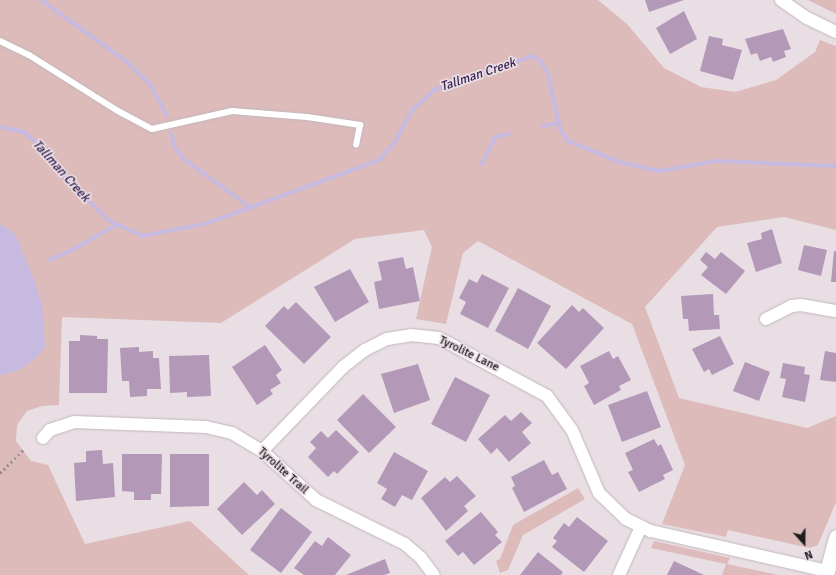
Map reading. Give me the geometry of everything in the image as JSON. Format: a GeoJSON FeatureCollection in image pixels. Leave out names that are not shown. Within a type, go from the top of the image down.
{"type":"FeatureCollection","features":[{"type":"Feature","properties":{"kind":"street"},"geometry":{"type":"LineString","coordinates":[[781,0],[805,17],[836,32]]}},
{"type":"Feature","properties":{"kind":"street"},"geometry":{"type":"LineString","coordinates":[[766,319],[792,306],[801,305],[836,311]]}},
{"type":"Feature","properties":{"kind":"street","name":"Tyrolite Lane"},"geometry":{"type":"LineString","coordinates":[[262,451],[343,367],[365,350],[387,339],[412,335],[439,338],[547,396],[572,430],[599,493],[614,510],[641,527],[827,573]]}},
{"type":"Feature","properties":{"kind":"street","name":"Tyrolite Trail"},"geometry":{"type":"LineString","coordinates":[[43,438],[50,430],[74,422],[206,427],[232,433],[262,451],[316,500],[405,544],[421,558],[434,575]]}},
{"type":"Feature","properties":{"kind":"street"},"geometry":{"type":"LineString","coordinates":[[619,575],[641,527]]}},
{"type":"Feature","properties":{"kind":"street"},"geometry":{"type":"LineString","coordinates":[[827,573],[836,537]]}},
{"type":"Feature","properties":{"kind":"lane"},"geometry":{"type":"LineString","coordinates":[[0,41],[29,54],[118,111],[152,129],[232,111],[307,117],[360,125],[356,146]]}},
{"type":"Feature","properties":{"kind":"path"},"geometry":{"type":"LineString","coordinates":[[0,473],[23,450]]}},
{"type":"Feature","properties":{"kind":"shaded area"},"geometry":{"type":"Polygon","coordinates":[[[0,0],[598,0],[627,24],[664,68],[701,87],[735,92],[776,80],[815,52],[820,40],[836,46],[836,230],[784,217],[717,227],[645,307],[679,398],[807,428],[836,416],[836,502],[818,545],[810,548],[728,530],[726,537],[662,524],[685,465],[632,324],[478,241],[463,253],[446,324],[416,319],[432,247],[424,230],[355,239],[221,323],[62,317],[59,405],[42,406],[27,411],[17,425],[16,441],[31,461],[48,465],[85,544],[190,521],[249,575],[0,575],[0,0]]]}},
{"type":"Feature","properties":{"kind":"shaded area"},"geometry":{"type":"Polygon","coordinates":[[[808,0],[836,0],[836,14],[808,0]]]}},
{"type":"Feature","properties":{"kind":"shaded area"},"geometry":{"type":"Polygon","coordinates":[[[0,224],[15,234],[33,277],[42,305],[45,347],[37,357],[17,371],[0,375],[0,224]]]}},
{"type":"Feature","properties":{"kind":"shaded area"},"geometry":{"type":"Polygon","coordinates":[[[578,488],[585,499],[523,535],[508,570],[500,573],[496,561],[500,559],[513,525],[578,488]]]}},
{"type":"Feature","properties":{"kind":"shaded area"},"geometry":{"type":"Polygon","coordinates":[[[654,541],[730,558],[727,564],[778,575],[722,575],[726,564],[651,548],[654,541]]]}},
{"type":"Feature","properties":{"kind":"building"},"geometry":{"type":"Polygon","coordinates":[[[645,0],[684,0],[649,12],[645,0]]]}},
{"type":"Feature","properties":{"kind":"building"},"geometry":{"type":"Polygon","coordinates":[[[684,11],[697,39],[670,54],[656,28],[684,11]]]}},
{"type":"Feature","properties":{"kind":"building"},"geometry":{"type":"Polygon","coordinates":[[[783,29],[791,49],[784,51],[786,57],[773,62],[771,57],[760,61],[757,53],[751,55],[745,39],[783,29]]]}},
{"type":"Feature","properties":{"kind":"building"},"geometry":{"type":"Polygon","coordinates":[[[709,36],[723,39],[722,45],[742,50],[733,80],[700,71],[709,36]]]}},
{"type":"Feature","properties":{"kind":"building"},"geometry":{"type":"Polygon","coordinates":[[[772,229],[782,263],[756,272],[747,243],[762,239],[761,233],[772,229]]]}},
{"type":"Feature","properties":{"kind":"building"},"geometry":{"type":"Polygon","coordinates":[[[804,245],[827,250],[821,276],[798,270],[804,245]]]}},
{"type":"Feature","properties":{"kind":"building"},"geometry":{"type":"Polygon","coordinates":[[[834,251],[836,251],[836,282],[831,282],[834,251]]]}},
{"type":"Feature","properties":{"kind":"building"},"geometry":{"type":"Polygon","coordinates":[[[706,252],[715,259],[721,252],[745,271],[726,294],[701,275],[708,267],[700,260],[706,252]]]}},
{"type":"Feature","properties":{"kind":"building"},"geometry":{"type":"Polygon","coordinates":[[[403,257],[406,269],[413,267],[420,301],[379,309],[374,282],[382,280],[378,262],[403,257]]]}},
{"type":"Feature","properties":{"kind":"building"},"geometry":{"type":"Polygon","coordinates":[[[350,269],[369,302],[335,322],[314,287],[350,269]]]}},
{"type":"Feature","properties":{"kind":"building"},"geometry":{"type":"Polygon","coordinates":[[[482,274],[509,288],[488,328],[460,314],[466,302],[459,298],[469,279],[477,283],[482,274]]]}},
{"type":"Feature","properties":{"kind":"building"},"geometry":{"type":"Polygon","coordinates":[[[518,288],[551,306],[528,349],[495,331],[518,288]]]}},
{"type":"Feature","properties":{"kind":"building"},"geometry":{"type":"Polygon","coordinates":[[[713,294],[714,315],[719,315],[720,329],[689,331],[688,319],[683,319],[681,296],[713,294]]]}},
{"type":"Feature","properties":{"kind":"building"},"geometry":{"type":"Polygon","coordinates":[[[296,302],[331,337],[304,364],[265,326],[284,306],[288,310],[296,302]]]}},
{"type":"Feature","properties":{"kind":"building"},"geometry":{"type":"Polygon","coordinates":[[[572,305],[579,312],[583,308],[604,328],[566,369],[537,343],[572,305]]]}},
{"type":"Feature","properties":{"kind":"building"},"geometry":{"type":"Polygon","coordinates":[[[80,335],[97,336],[97,339],[108,339],[107,393],[69,393],[69,341],[80,341],[80,335]]]}},
{"type":"Feature","properties":{"kind":"building"},"geometry":{"type":"Polygon","coordinates":[[[720,336],[734,364],[712,375],[709,369],[704,372],[692,349],[720,336]]]}},
{"type":"Feature","properties":{"kind":"building"},"geometry":{"type":"Polygon","coordinates":[[[265,345],[282,370],[276,375],[281,383],[270,390],[273,394],[257,405],[232,367],[265,345]]]}},
{"type":"Feature","properties":{"kind":"building"},"geometry":{"type":"Polygon","coordinates":[[[139,347],[139,352],[153,351],[153,358],[159,358],[161,389],[147,389],[147,396],[130,397],[129,381],[122,381],[120,348],[139,347]]]}},
{"type":"Feature","properties":{"kind":"building"},"geometry":{"type":"Polygon","coordinates":[[[609,351],[613,359],[618,356],[631,380],[619,386],[621,390],[594,405],[584,386],[589,383],[580,366],[609,351]]]}},
{"type":"Feature","properties":{"kind":"building"},"geometry":{"type":"Polygon","coordinates":[[[825,351],[836,353],[836,382],[820,380],[825,351]]]}},
{"type":"Feature","properties":{"kind":"building"},"geometry":{"type":"Polygon","coordinates":[[[209,355],[211,396],[187,397],[187,392],[170,393],[169,356],[209,355]]]}},
{"type":"Feature","properties":{"kind":"building"},"geometry":{"type":"Polygon","coordinates":[[[745,362],[770,372],[759,401],[733,391],[745,362]]]}},
{"type":"Feature","properties":{"kind":"building"},"geometry":{"type":"Polygon","coordinates":[[[783,363],[805,367],[804,374],[810,375],[805,402],[782,397],[786,379],[780,378],[783,363]]]}},
{"type":"Feature","properties":{"kind":"building"},"geometry":{"type":"Polygon","coordinates":[[[418,364],[430,400],[394,413],[381,374],[418,364]]]}},
{"type":"Feature","properties":{"kind":"building"},"geometry":{"type":"Polygon","coordinates":[[[455,377],[490,395],[466,442],[431,424],[455,377]]]}},
{"type":"Feature","properties":{"kind":"building"},"geometry":{"type":"Polygon","coordinates":[[[647,391],[661,427],[622,442],[608,405],[647,391]]]}},
{"type":"Feature","properties":{"kind":"building"},"geometry":{"type":"Polygon","coordinates":[[[363,394],[396,427],[369,453],[337,420],[363,394]]]}},
{"type":"Feature","properties":{"kind":"building"},"geometry":{"type":"Polygon","coordinates":[[[521,412],[532,423],[522,432],[531,443],[509,462],[497,448],[491,454],[478,439],[505,415],[511,421],[521,412]]]}},
{"type":"Feature","properties":{"kind":"building"},"geometry":{"type":"Polygon","coordinates":[[[336,430],[359,452],[337,474],[334,471],[328,477],[308,457],[316,448],[310,442],[321,431],[328,438],[336,430]]]}},
{"type":"Feature","properties":{"kind":"building"},"geometry":{"type":"Polygon","coordinates":[[[654,439],[658,446],[661,444],[673,470],[663,475],[665,479],[639,492],[628,472],[633,470],[625,453],[654,439]]]}},
{"type":"Feature","properties":{"kind":"building"},"geometry":{"type":"Polygon","coordinates":[[[102,450],[103,464],[113,463],[115,497],[76,501],[74,463],[86,462],[86,451],[102,450]]]}},
{"type":"Feature","properties":{"kind":"building"},"geometry":{"type":"Polygon","coordinates":[[[394,452],[428,471],[412,500],[402,495],[395,507],[381,499],[387,489],[377,483],[394,452]]]}},
{"type":"Feature","properties":{"kind":"building"},"geometry":{"type":"Polygon","coordinates":[[[122,454],[162,454],[161,494],[151,494],[151,500],[134,500],[134,492],[122,491],[122,454]]]}},
{"type":"Feature","properties":{"kind":"building"},"geometry":{"type":"Polygon","coordinates":[[[170,454],[209,454],[209,506],[170,507],[170,454]]]}},
{"type":"Feature","properties":{"kind":"building"},"geometry":{"type":"Polygon","coordinates":[[[544,460],[552,475],[558,472],[567,489],[524,512],[512,488],[515,486],[511,477],[544,460]]]}},
{"type":"Feature","properties":{"kind":"building"},"geometry":{"type":"Polygon","coordinates":[[[457,476],[476,496],[464,506],[468,511],[446,531],[421,498],[445,477],[450,482],[457,476]]]}},
{"type":"Feature","properties":{"kind":"building"},"geometry":{"type":"Polygon","coordinates":[[[244,482],[257,495],[262,490],[275,504],[242,535],[217,509],[244,482]]]}},
{"type":"Feature","properties":{"kind":"building"},"geometry":{"type":"Polygon","coordinates":[[[281,508],[312,532],[281,573],[250,550],[281,508]]]}},
{"type":"Feature","properties":{"kind":"building"},"geometry":{"type":"Polygon","coordinates":[[[481,512],[498,532],[495,535],[502,542],[474,565],[463,552],[458,556],[445,541],[481,512]]]}},
{"type":"Feature","properties":{"kind":"building"},"geometry":{"type":"Polygon","coordinates":[[[577,517],[608,541],[584,572],[552,547],[557,541],[553,538],[564,523],[569,527],[577,517]]]}},
{"type":"Feature","properties":{"kind":"building"},"geometry":{"type":"Polygon","coordinates":[[[328,537],[351,555],[335,575],[304,575],[294,568],[315,541],[322,546],[328,537]]]}},
{"type":"Feature","properties":{"kind":"building"},"geometry":{"type":"Polygon","coordinates":[[[538,552],[563,572],[561,575],[520,575],[538,552]]]}},
{"type":"Feature","properties":{"kind":"building"},"geometry":{"type":"Polygon","coordinates":[[[385,559],[390,573],[384,575],[346,575],[385,559]]]}},
{"type":"Feature","properties":{"kind":"building"},"geometry":{"type":"Polygon","coordinates":[[[674,561],[704,575],[667,575],[674,561]]]}},
{"type":"Feature","properties":{"kind":"waterway"},"geometry":{"type":"LineString","coordinates":[[41,0],[127,62],[150,84],[167,116]]}},
{"type":"Feature","properties":{"kind":"waterway","name":"Tallman Creek"},"geometry":{"type":"LineString","coordinates":[[0,127],[24,132],[42,148],[65,178],[108,220],[142,236],[208,223],[379,160],[395,142],[412,110],[434,90],[533,56],[541,62],[548,73],[560,129],[568,141],[619,162],[659,171],[716,161],[836,166]]}},
{"type":"Feature","properties":{"kind":"waterway"},"geometry":{"type":"LineString","coordinates":[[543,126],[558,123]]}},
{"type":"Feature","properties":{"kind":"waterway"},"geometry":{"type":"LineString","coordinates":[[171,133],[175,148],[185,160],[251,208]]}},
{"type":"Feature","properties":{"kind":"waterway"},"geometry":{"type":"LineString","coordinates":[[482,164],[495,137],[509,134]]}},
{"type":"Feature","properties":{"kind":"waterway"},"geometry":{"type":"LineString","coordinates":[[49,260],[72,250],[116,225]]}}]}
